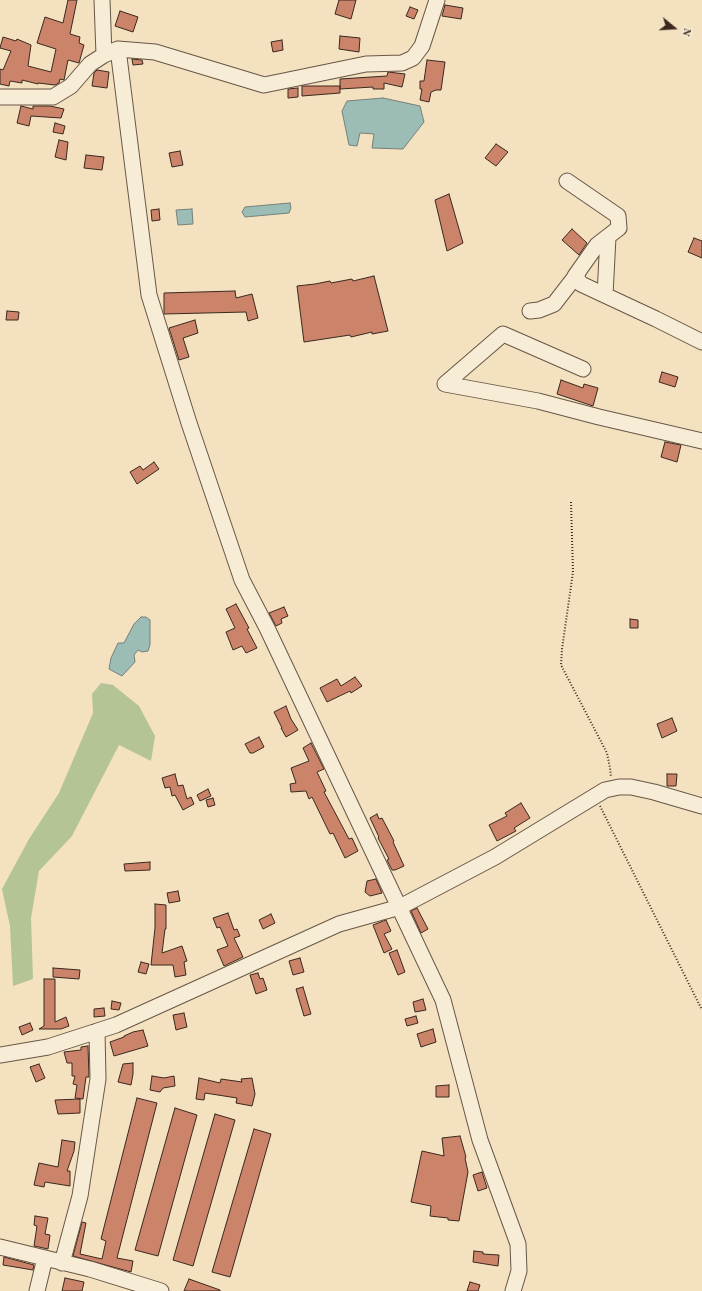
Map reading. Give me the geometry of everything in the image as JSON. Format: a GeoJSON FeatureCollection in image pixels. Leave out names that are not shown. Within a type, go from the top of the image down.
{"type":"FeatureCollection","features":[{"type":"Feature","properties":{"kind":"street"},"geometry":{"type":"LineString","coordinates":[[102,0],[149,295],[189,423],[242,580],[267,628],[444,1000],[480,1140],[518,1244],[519,1271],[513,1291]]}},
{"type":"Feature","properties":{"kind":"street"},"geometry":{"type":"LineString","coordinates":[[0,97],[53,96],[71,86],[90,64],[111,52],[155,52],[264,85],[366,64],[402,63],[413,58],[422,46],[437,0]]}},
{"type":"Feature","properties":{"kind":"street"},"geometry":{"type":"LineString","coordinates":[[530,311],[539,310],[554,304],[597,245],[619,228],[618,216],[567,181]]}},
{"type":"Feature","properties":{"kind":"street"},"geometry":{"type":"LineString","coordinates":[[605,295],[608,237]]}},
{"type":"Feature","properties":{"kind":"street"},"geometry":{"type":"LineString","coordinates":[[578,273],[575,276],[581,284],[656,318],[702,342]]}},
{"type":"Feature","properties":{"kind":"street"},"geometry":{"type":"LineString","coordinates":[[583,369],[503,334],[445,384],[538,401],[702,441]]}},
{"type":"Feature","properties":{"kind":"street"},"geometry":{"type":"LineString","coordinates":[[0,1055],[48,1047],[116,1025],[339,924],[400,907],[495,857],[595,796],[610,789],[631,787],[702,806]]}},
{"type":"Feature","properties":{"kind":"street"},"geometry":{"type":"LineString","coordinates":[[62,1263],[80,1196],[98,1079],[98,1031]]}},
{"type":"Feature","properties":{"kind":"street"},"geometry":{"type":"LineString","coordinates":[[0,1247],[90,1269],[161,1291]]}},
{"type":"Feature","properties":{"kind":"street"},"geometry":{"type":"LineString","coordinates":[[37,1291],[45,1258]]}},
{"type":"Feature","properties":{"kind":"path"},"geometry":{"type":"LineString","coordinates":[[571,502],[573,572],[561,665],[607,753],[611,773],[610,789]]}},
{"type":"Feature","properties":{"kind":"path"},"geometry":{"type":"LineString","coordinates":[[595,796],[702,1010]]}},
{"type":"Feature","properties":{"kind":"green space"},"geometry":{"type":"Polygon","coordinates":[[[101,683],[113,685],[139,706],[155,736],[151,761],[119,745],[72,836],[39,871],[31,918],[33,979],[13,986],[10,926],[2,889],[29,839],[59,793],[93,713],[92,694],[101,683]]]}},
{"type":"Feature","properties":{"kind":"water"},"geometry":{"type":"Polygon","coordinates":[[[383,98],[420,106],[424,122],[403,149],[372,148],[374,134],[360,133],[357,146],[349,145],[342,111],[347,101],[383,98]]]}},
{"type":"Feature","properties":{"kind":"water"},"geometry":{"type":"Polygon","coordinates":[[[290,203],[291,208],[289,213],[245,217],[242,212],[245,207],[290,203]]]}},
{"type":"Feature","properties":{"kind":"water"},"geometry":{"type":"Polygon","coordinates":[[[192,209],[193,224],[178,225],[176,210],[192,209]]]}},
{"type":"Feature","properties":{"kind":"water"},"geometry":{"type":"Polygon","coordinates":[[[141,617],[146,617],[150,620],[150,645],[148,651],[142,652],[138,650],[134,655],[135,662],[122,676],[109,669],[111,658],[118,643],[124,643],[134,624],[141,617]]]}},
{"type":"Feature","properties":{"kind":"building"},"geometry":{"type":"Polygon","coordinates":[[[68,0],[77,0],[70,34],[80,37],[79,43],[84,45],[79,63],[68,60],[64,80],[60,79],[59,83],[55,85],[38,84],[22,80],[22,83],[10,81],[9,86],[0,84],[0,69],[3,70],[11,51],[0,48],[3,37],[16,41],[17,39],[31,45],[28,66],[51,72],[56,49],[37,43],[45,17],[63,23],[68,0]]]}},
{"type":"Feature","properties":{"kind":"building"},"geometry":{"type":"Polygon","coordinates":[[[339,0],[356,0],[351,19],[335,14],[339,0]]]}},
{"type":"Feature","properties":{"kind":"building"},"geometry":{"type":"Polygon","coordinates":[[[445,5],[463,8],[461,19],[442,16],[445,5]]]}},
{"type":"Feature","properties":{"kind":"building"},"geometry":{"type":"Polygon","coordinates":[[[410,7],[418,10],[414,19],[406,16],[410,7]]]}},
{"type":"Feature","properties":{"kind":"building"},"geometry":{"type":"Polygon","coordinates":[[[120,11],[138,17],[133,32],[115,26],[120,11]]]}},
{"type":"Feature","properties":{"kind":"building"},"geometry":{"type":"Polygon","coordinates":[[[340,36],[360,38],[359,52],[339,49],[340,36]]]}},
{"type":"Feature","properties":{"kind":"building"},"geometry":{"type":"Polygon","coordinates":[[[282,40],[283,50],[273,52],[271,42],[282,40]]]}},
{"type":"Feature","properties":{"kind":"building"},"geometry":{"type":"Polygon","coordinates":[[[132,59],[142,60],[143,64],[133,65],[132,59]]]}},
{"type":"Feature","properties":{"kind":"building"},"geometry":{"type":"Polygon","coordinates":[[[427,60],[445,62],[441,90],[431,92],[429,102],[420,100],[422,89],[420,89],[420,81],[424,81],[427,60]]]}},
{"type":"Feature","properties":{"kind":"building"},"geometry":{"type":"Polygon","coordinates":[[[97,70],[109,72],[107,88],[92,86],[94,73],[97,70]]]}},
{"type":"Feature","properties":{"kind":"building"},"geometry":{"type":"Polygon","coordinates":[[[388,72],[405,74],[402,87],[384,83],[384,89],[373,89],[373,87],[340,89],[340,79],[387,76],[388,72]]]}},
{"type":"Feature","properties":{"kind":"building"},"geometry":{"type":"Polygon","coordinates":[[[302,86],[340,86],[340,93],[302,96],[302,86]]]}},
{"type":"Feature","properties":{"kind":"building"},"geometry":{"type":"Polygon","coordinates":[[[298,88],[298,97],[288,98],[288,89],[298,88]]]}},
{"type":"Feature","properties":{"kind":"building"},"geometry":{"type":"Polygon","coordinates":[[[21,106],[33,109],[33,106],[50,106],[64,109],[61,118],[31,116],[29,126],[17,123],[21,106]]]}},
{"type":"Feature","properties":{"kind":"building"},"geometry":{"type":"Polygon","coordinates":[[[55,123],[65,126],[63,134],[53,132],[55,123]]]}},
{"type":"Feature","properties":{"kind":"building"},"geometry":{"type":"Polygon","coordinates":[[[59,140],[68,142],[66,160],[55,157],[59,140]]]}},
{"type":"Feature","properties":{"kind":"building"},"geometry":{"type":"Polygon","coordinates":[[[496,144],[508,152],[496,166],[485,158],[496,144]]]}},
{"type":"Feature","properties":{"kind":"building"},"geometry":{"type":"Polygon","coordinates":[[[180,151],[183,165],[172,167],[169,153],[180,151]]]}},
{"type":"Feature","properties":{"kind":"building"},"geometry":{"type":"Polygon","coordinates":[[[86,155],[104,157],[102,170],[84,168],[86,155]]]}},
{"type":"Feature","properties":{"kind":"building"},"geometry":{"type":"Polygon","coordinates":[[[449,194],[463,243],[447,251],[435,200],[449,194]]]}},
{"type":"Feature","properties":{"kind":"building"},"geometry":{"type":"Polygon","coordinates":[[[159,209],[160,220],[152,221],[151,210],[159,209]]]}},
{"type":"Feature","properties":{"kind":"building"},"geometry":{"type":"Polygon","coordinates":[[[572,229],[587,243],[579,255],[562,240],[572,229]]]}},
{"type":"Feature","properties":{"kind":"building"},"geometry":{"type":"Polygon","coordinates":[[[694,238],[702,241],[702,258],[688,252],[694,238]]]}},
{"type":"Feature","properties":{"kind":"building"},"geometry":{"type":"Polygon","coordinates":[[[374,276],[388,331],[304,342],[297,286],[330,281],[331,283],[352,279],[353,281],[374,276]]]}},
{"type":"Feature","properties":{"kind":"building"},"geometry":{"type":"Polygon","coordinates":[[[235,291],[236,298],[252,294],[258,318],[248,321],[246,312],[164,314],[164,293],[235,291]]]}},
{"type":"Feature","properties":{"kind":"building"},"geometry":{"type":"Polygon","coordinates":[[[7,311],[19,312],[18,320],[6,320],[7,311]]]}},
{"type":"Feature","properties":{"kind":"building"},"geometry":{"type":"Polygon","coordinates":[[[195,320],[198,333],[183,338],[189,357],[179,360],[169,328],[195,320]]]}},
{"type":"Feature","properties":{"kind":"building"},"geometry":{"type":"Polygon","coordinates":[[[662,372],[678,377],[675,387],[659,382],[662,372]]]}},
{"type":"Feature","properties":{"kind":"building"},"geometry":{"type":"Polygon","coordinates":[[[561,380],[583,388],[584,384],[598,388],[593,406],[557,394],[561,380]]]}},
{"type":"Feature","properties":{"kind":"building"},"geometry":{"type":"Polygon","coordinates":[[[665,442],[681,445],[677,462],[661,457],[665,442]]]}},
{"type":"Feature","properties":{"kind":"building"},"geometry":{"type":"Polygon","coordinates":[[[154,462],[159,469],[137,484],[130,472],[140,466],[143,470],[154,462]]]}},
{"type":"Feature","properties":{"kind":"building"},"geometry":{"type":"Polygon","coordinates":[[[236,604],[249,628],[247,629],[257,648],[246,653],[242,646],[233,650],[226,632],[235,628],[226,609],[236,604]]]}},
{"type":"Feature","properties":{"kind":"building"},"geometry":{"type":"Polygon","coordinates":[[[284,607],[288,616],[281,619],[282,623],[276,626],[269,613],[284,607]]]}},
{"type":"Feature","properties":{"kind":"building"},"geometry":{"type":"Polygon","coordinates":[[[630,619],[638,620],[638,628],[630,628],[630,619]]]}},
{"type":"Feature","properties":{"kind":"building"},"geometry":{"type":"Polygon","coordinates":[[[355,677],[362,686],[351,693],[350,691],[327,702],[320,688],[337,679],[341,686],[355,677]]]}},
{"type":"Feature","properties":{"kind":"building"},"geometry":{"type":"Polygon","coordinates":[[[286,706],[291,719],[298,730],[286,737],[274,712],[286,706]]]}},
{"type":"Feature","properties":{"kind":"building"},"geometry":{"type":"Polygon","coordinates":[[[672,718],[677,731],[662,738],[657,724],[672,718]]]}},
{"type":"Feature","properties":{"kind":"building"},"geometry":{"type":"Polygon","coordinates":[[[259,737],[264,747],[250,753],[245,744],[259,737]]]}},
{"type":"Feature","properties":{"kind":"building"},"geometry":{"type":"Polygon","coordinates":[[[311,743],[324,769],[317,772],[326,791],[324,792],[349,839],[352,838],[358,851],[345,858],[333,833],[330,834],[312,797],[309,799],[306,791],[291,792],[290,784],[296,783],[291,768],[309,761],[303,748],[311,743]]]}},
{"type":"Feature","properties":{"kind":"building"},"geometry":{"type":"Polygon","coordinates":[[[175,774],[178,786],[183,785],[187,799],[191,797],[194,804],[183,810],[175,795],[172,796],[170,787],[165,788],[162,778],[175,774]]]}},
{"type":"Feature","properties":{"kind":"building"},"geometry":{"type":"Polygon","coordinates":[[[667,774],[677,774],[676,786],[667,786],[667,774]]]}},
{"type":"Feature","properties":{"kind":"building"},"geometry":{"type":"Polygon","coordinates":[[[208,789],[211,796],[200,801],[197,795],[208,789]]]}},
{"type":"Feature","properties":{"kind":"building"},"geometry":{"type":"Polygon","coordinates":[[[213,798],[215,805],[208,807],[206,800],[213,798]]]}},
{"type":"Feature","properties":{"kind":"building"},"geometry":{"type":"Polygon","coordinates":[[[521,803],[530,818],[514,828],[516,831],[497,841],[489,825],[507,816],[505,813],[521,803]]]}},
{"type":"Feature","properties":{"kind":"building"},"geometry":{"type":"Polygon","coordinates":[[[377,814],[379,819],[382,818],[394,841],[393,842],[404,866],[395,870],[392,870],[387,860],[389,859],[370,818],[377,814]]]}},
{"type":"Feature","properties":{"kind":"building"},"geometry":{"type":"Polygon","coordinates":[[[150,862],[150,870],[125,871],[124,864],[150,862]]]}},
{"type":"Feature","properties":{"kind":"building"},"geometry":{"type":"Polygon","coordinates":[[[376,879],[382,893],[370,896],[365,892],[367,881],[376,879]]]}},
{"type":"Feature","properties":{"kind":"building"},"geometry":{"type":"Polygon","coordinates":[[[178,891],[180,901],[169,903],[167,893],[178,891]]]}},
{"type":"Feature","properties":{"kind":"building"},"geometry":{"type":"Polygon","coordinates":[[[155,904],[166,905],[166,929],[162,953],[182,946],[187,961],[184,962],[186,975],[175,977],[173,965],[151,965],[155,928],[155,904]]]}},
{"type":"Feature","properties":{"kind":"building"},"geometry":{"type":"Polygon","coordinates":[[[417,908],[428,929],[421,933],[411,911],[417,908]]]}},
{"type":"Feature","properties":{"kind":"building"},"geometry":{"type":"Polygon","coordinates":[[[228,913],[234,930],[237,929],[240,936],[234,938],[243,957],[224,966],[217,950],[228,946],[220,927],[217,928],[213,918],[228,913]]]}},
{"type":"Feature","properties":{"kind":"building"},"geometry":{"type":"Polygon","coordinates":[[[271,914],[275,923],[263,929],[259,920],[271,914]]]}},
{"type":"Feature","properties":{"kind":"building"},"geometry":{"type":"Polygon","coordinates":[[[386,920],[391,931],[384,934],[392,949],[384,953],[373,925],[386,920]]]}},
{"type":"Feature","properties":{"kind":"building"},"geometry":{"type":"Polygon","coordinates":[[[397,950],[405,972],[398,975],[389,953],[397,950]]]}},
{"type":"Feature","properties":{"kind":"building"},"geometry":{"type":"Polygon","coordinates":[[[300,958],[304,972],[293,975],[289,961],[300,958]]]}},
{"type":"Feature","properties":{"kind":"building"},"geometry":{"type":"Polygon","coordinates":[[[141,962],[149,964],[146,974],[138,972],[141,962]]]}},
{"type":"Feature","properties":{"kind":"building"},"geometry":{"type":"Polygon","coordinates":[[[53,968],[80,970],[79,979],[53,977],[53,968]]]}},
{"type":"Feature","properties":{"kind":"building"},"geometry":{"type":"Polygon","coordinates":[[[258,973],[260,979],[263,978],[267,990],[256,994],[250,975],[258,973]]]}},
{"type":"Feature","properties":{"kind":"building"},"geometry":{"type":"Polygon","coordinates":[[[44,979],[55,979],[55,1022],[66,1017],[69,1026],[61,1029],[39,1029],[44,1026],[44,979]]]}},
{"type":"Feature","properties":{"kind":"building"},"geometry":{"type":"Polygon","coordinates":[[[303,987],[311,1014],[304,1016],[296,989],[303,987]]]}},
{"type":"Feature","properties":{"kind":"building"},"geometry":{"type":"Polygon","coordinates":[[[423,999],[426,1010],[415,1012],[413,1002],[423,999]]]}},
{"type":"Feature","properties":{"kind":"building"},"geometry":{"type":"Polygon","coordinates":[[[112,1001],[121,1003],[119,1010],[111,1009],[112,1001]]]}},
{"type":"Feature","properties":{"kind":"building"},"geometry":{"type":"Polygon","coordinates":[[[104,1008],[105,1016],[94,1017],[94,1009],[104,1008]]]}},
{"type":"Feature","properties":{"kind":"building"},"geometry":{"type":"Polygon","coordinates":[[[184,1013],[187,1027],[176,1030],[173,1015],[184,1013]]]}},
{"type":"Feature","properties":{"kind":"building"},"geometry":{"type":"Polygon","coordinates":[[[416,1016],[418,1023],[407,1026],[405,1019],[416,1016]]]}},
{"type":"Feature","properties":{"kind":"building"},"geometry":{"type":"Polygon","coordinates":[[[30,1023],[33,1030],[22,1035],[19,1027],[30,1023]]]}},
{"type":"Feature","properties":{"kind":"building"},"geometry":{"type":"Polygon","coordinates":[[[433,1029],[436,1042],[421,1047],[417,1034],[433,1029]]]}},
{"type":"Feature","properties":{"kind":"building"},"geometry":{"type":"Polygon","coordinates":[[[143,1030],[148,1046],[114,1056],[110,1042],[133,1032],[143,1030]]]}},
{"type":"Feature","properties":{"kind":"building"},"geometry":{"type":"Polygon","coordinates":[[[88,1046],[89,1077],[86,1077],[83,1099],[75,1098],[77,1085],[73,1084],[75,1076],[72,1076],[72,1063],[67,1063],[64,1052],[81,1050],[81,1047],[88,1046]]]}},
{"type":"Feature","properties":{"kind":"building"},"geometry":{"type":"Polygon","coordinates":[[[133,1063],[131,1085],[118,1082],[123,1064],[133,1063]]]}},
{"type":"Feature","properties":{"kind":"building"},"geometry":{"type":"Polygon","coordinates":[[[39,1064],[45,1078],[36,1082],[30,1067],[39,1064]]]}},
{"type":"Feature","properties":{"kind":"building"},"geometry":{"type":"Polygon","coordinates":[[[152,1076],[164,1078],[174,1076],[175,1086],[163,1088],[160,1092],[150,1090],[152,1076]]]}},
{"type":"Feature","properties":{"kind":"building"},"geometry":{"type":"Polygon","coordinates":[[[199,1078],[220,1083],[221,1079],[242,1082],[241,1079],[252,1078],[255,1094],[252,1106],[236,1103],[237,1098],[205,1093],[204,1100],[196,1099],[199,1078]]]}},
{"type":"Feature","properties":{"kind":"building"},"geometry":{"type":"Polygon","coordinates":[[[449,1085],[449,1097],[436,1097],[436,1086],[449,1085]]]}},
{"type":"Feature","properties":{"kind":"building"},"geometry":{"type":"Polygon","coordinates":[[[137,1098],[157,1103],[117,1258],[133,1261],[131,1272],[73,1256],[82,1222],[86,1223],[80,1254],[102,1259],[106,1241],[101,1239],[137,1098]]]}},
{"type":"Feature","properties":{"kind":"building"},"geometry":{"type":"Polygon","coordinates":[[[80,1099],[80,1113],[58,1114],[55,1100],[80,1099]]]}},
{"type":"Feature","properties":{"kind":"building"},"geometry":{"type":"Polygon","coordinates":[[[175,1108],[197,1115],[158,1256],[135,1250],[175,1108]]]}},
{"type":"Feature","properties":{"kind":"building"},"geometry":{"type":"Polygon","coordinates":[[[215,1114],[235,1120],[193,1266],[173,1260],[215,1114]]]}},
{"type":"Feature","properties":{"kind":"building"},"geometry":{"type":"Polygon","coordinates":[[[254,1129],[271,1134],[230,1277],[212,1272],[254,1129]]]}},
{"type":"Feature","properties":{"kind":"building"},"geometry":{"type":"Polygon","coordinates":[[[460,1136],[466,1157],[468,1172],[459,1221],[430,1216],[431,1206],[411,1202],[422,1151],[444,1156],[442,1138],[460,1136]]]}},
{"type":"Feature","properties":{"kind":"building"},"geometry":{"type":"Polygon","coordinates":[[[62,1140],[75,1142],[74,1151],[67,1171],[70,1171],[70,1186],[45,1182],[44,1187],[34,1185],[39,1163],[58,1167],[62,1140]]]}},
{"type":"Feature","properties":{"kind":"building"},"geometry":{"type":"Polygon","coordinates":[[[482,1172],[487,1188],[478,1191],[473,1175],[482,1172]]]}},
{"type":"Feature","properties":{"kind":"building"},"geometry":{"type":"Polygon","coordinates":[[[35,1216],[48,1218],[45,1234],[50,1235],[48,1249],[34,1246],[37,1226],[34,1225],[35,1216]]]}},
{"type":"Feature","properties":{"kind":"building"},"geometry":{"type":"Polygon","coordinates":[[[474,1251],[483,1252],[483,1254],[499,1255],[498,1266],[473,1262],[474,1251]]]}},
{"type":"Feature","properties":{"kind":"building"},"geometry":{"type":"Polygon","coordinates":[[[4,1257],[34,1265],[33,1270],[3,1265],[4,1257]]]}},
{"type":"Feature","properties":{"kind":"building"},"geometry":{"type":"Polygon","coordinates":[[[65,1278],[84,1282],[82,1291],[62,1291],[65,1278]]]}},
{"type":"Feature","properties":{"kind":"building"},"geometry":{"type":"Polygon","coordinates":[[[189,1279],[220,1290],[220,1291],[184,1291],[189,1279]]]}},
{"type":"Feature","properties":{"kind":"building"},"geometry":{"type":"Polygon","coordinates":[[[470,1282],[480,1285],[478,1291],[467,1291],[470,1282]]]}}]}
